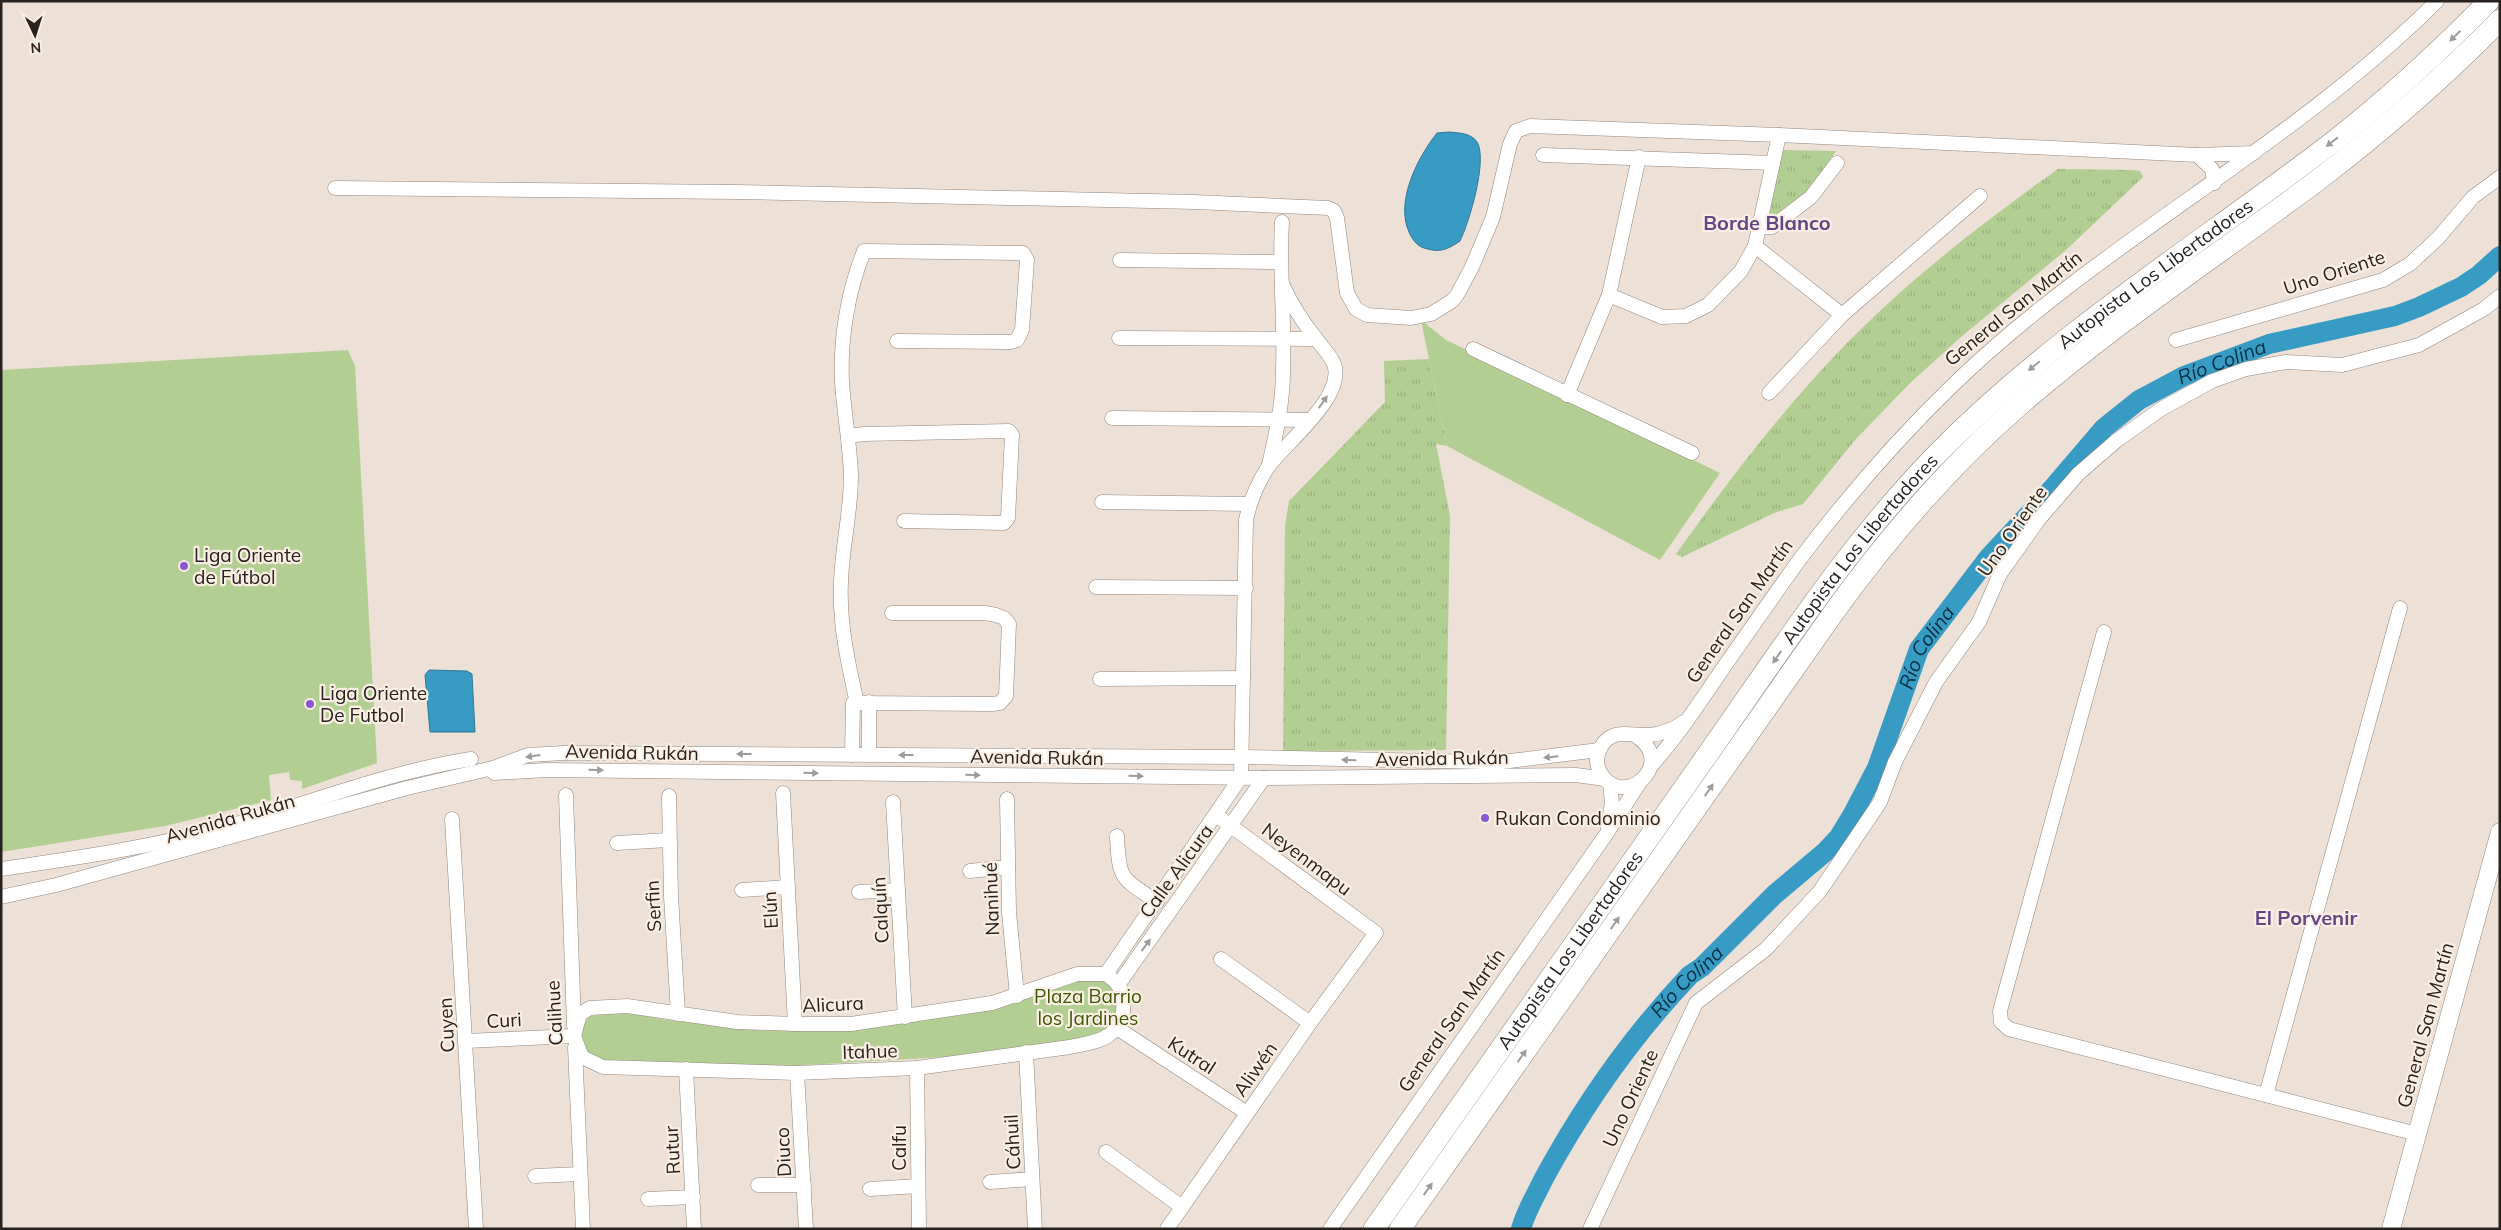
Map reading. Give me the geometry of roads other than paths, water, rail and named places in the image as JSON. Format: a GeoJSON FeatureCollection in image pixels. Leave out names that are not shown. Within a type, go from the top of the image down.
{"type":"FeatureCollection","features":[{"type":"Feature","properties":{"kind":"highway","name":"Autopista Los Libertadores"},"geometry":{"type":"LineString","coordinates":[[1374,1229],[1819,597],[1910,482],[1958,433],[2012,384],[2108,308],[2335,140],[2424,65],[2489,1]]}},
{"type":"Feature","properties":{"kind":"highway","name":"Autopista Los Libertadores"},"geometry":{"type":"LineString","coordinates":[[1400,1229],[1834,612],[1877,555],[1922,502],[1987,435],[2053,377],[2346,158],[2418,97],[2500,20]]}},
{"type":"Feature","properties":{"kind":"main road","name":"General San Martín"},"geometry":{"type":"LineString","coordinates":[[2391,1229],[2500,832]]}},
{"type":"Feature","properties":{"kind":"street","name":"General San Martín"},"geometry":{"type":"LineString","coordinates":[[1651,766],[1670,745],[1689,719],[1811,546],[1867,475],[1929,409],[1986,355],[2051,301],[2345,85],[2436,1]]}},
{"type":"Feature","properties":{"kind":"street"},"geometry":{"type":"LineString","coordinates":[[335,188],[736,192],[1195,202],[1328,208],[1334,211],[1338,218],[1347,294],[1352,304],[1367,315],[1411,318],[1440,310],[1457,295],[1493,218],[1510,144],[1516,131],[1530,126],[1779,135],[2198,155],[2254,153]]}},
{"type":"Feature","properties":{"kind":"street"},"geometry":{"type":"LineString","coordinates":[[1609,295],[1662,317],[1686,316],[1708,305],[1741,271],[1755,246],[1779,135]]}},
{"type":"Feature","properties":{"kind":"street"},"geometry":{"type":"LineString","coordinates":[[1543,155],[1773,163]]}},
{"type":"Feature","properties":{"kind":"street"},"geometry":{"type":"LineString","coordinates":[[2198,155],[2212,169],[2214,183]]}},
{"type":"Feature","properties":{"kind":"street"},"geometry":{"type":"LineString","coordinates":[[1567,395],[1609,295],[1638,157]]}},
{"type":"Feature","properties":{"kind":"street"},"geometry":{"type":"LineString","coordinates":[[1760,227],[1772,227],[1811,197],[1837,163]]}},
{"type":"Feature","properties":{"kind":"street","name":"Uno Oriente"},"geometry":{"type":"LineString","coordinates":[[2176,340],[2383,280],[2410,264],[2438,238],[2473,197],[2500,177]]}},
{"type":"Feature","properties":{"kind":"street"},"geometry":{"type":"LineString","coordinates":[[1769,393],[1842,315],[1980,196]]}},
{"type":"Feature","properties":{"kind":"street"},"geometry":{"type":"LineString","coordinates":[[1269,466],[1279,420],[1284,372],[1282,284],[1279,262],[1282,222]]}},
{"type":"Feature","properties":{"kind":"street"},"geometry":{"type":"LineString","coordinates":[[1755,246],[1842,315]]}},
{"type":"Feature","properties":{"kind":"street"},"geometry":{"type":"LineString","coordinates":[[869,755],[860,702],[846,656],[841,592],[850,500],[848,436],[842,381],[843,344],[847,312],[856,271],[864,251],[1023,253],[1026,260],[1022,330],[1017,340],[1010,342],[897,341]]}},
{"type":"Feature","properties":{"kind":"street"},"geometry":{"type":"LineString","coordinates":[[1120,260],[1279,262]]}},
{"type":"Feature","properties":{"kind":"street"},"geometry":{"type":"LineString","coordinates":[[1241,777],[1243,757],[1246,520],[1249,504],[1269,466],[1310,420],[1333,387],[1336,379],[1331,359],[1316,339],[1282,284]]}},
{"type":"Feature","properties":{"kind":"street","name":"Uno Oriente"},"geometry":{"type":"LineString","coordinates":[[1590,1229],[1696,1002],[1766,948],[1820,891],[1880,802],[1894,762],[1936,682],[1978,622],[2000,574],[2040,518],[2078,474],[2116,441],[2161,409],[2212,381],[2246,369],[2286,362],[2342,364],[2419,345],[2484,309],[2500,296]]}},
{"type":"Feature","properties":{"kind":"street"},"geometry":{"type":"LineString","coordinates":[[1119,338],[1316,339]]}},
{"type":"Feature","properties":{"kind":"street"},"geometry":{"type":"LineString","coordinates":[[1474,349],[1692,453]]}},
{"type":"Feature","properties":{"kind":"street"},"geometry":{"type":"LineString","coordinates":[[1112,418],[1310,420]]}},
{"type":"Feature","properties":{"kind":"street"},"geometry":{"type":"LineString","coordinates":[[848,436],[864,434],[1009,431],[1012,435],[1008,518],[1004,523],[904,521]]}},
{"type":"Feature","properties":{"kind":"street"},"geometry":{"type":"LineString","coordinates":[[1102,502],[1249,504]]}},
{"type":"Feature","properties":{"kind":"street"},"geometry":{"type":"LineString","coordinates":[[1096,587],[1246,588]]}},
{"type":"Feature","properties":{"kind":"street"},"geometry":{"type":"LineString","coordinates":[[2266,1095],[2400,608]]}},
{"type":"Feature","properties":{"kind":"street"},"geometry":{"type":"LineString","coordinates":[[860,702],[992,704],[1000,703],[1006,696],[1008,624],[1004,618],[985,613],[892,613]]}},
{"type":"Feature","properties":{"kind":"street"},"geometry":{"type":"LineString","coordinates":[[2104,632],[2000,1011],[2000,1019],[2009,1029],[2417,1134]]}},
{"type":"Feature","properties":{"kind":"street"},"geometry":{"type":"LineString","coordinates":[[1100,679],[1243,678]]}},
{"type":"Feature","properties":{"kind":"street"},"geometry":{"type":"LineString","coordinates":[[852,755],[860,702]]}},
{"type":"Feature","properties":{"kind":"street","name":"General San Martín"},"geometry":{"type":"LineString","coordinates":[[1636,736],[1668,731],[1689,719]]}},
{"type":"Feature","properties":{"kind":"street"},"geometry":{"type":"LineString","coordinates":[[1629,733],[1636,736],[1643,740],[1650,752],[1651,766],[1640,782],[1622,787],[1608,781],[1598,769],[1599,750],[1603,743],[1615,734],[1629,733]]}},
{"type":"Feature","properties":{"kind":"street","name":"Avenida Rukán"},"geometry":{"type":"LineString","coordinates":[[1,897],[56,885],[407,788],[469,774],[528,755],[564,753],[1243,757],[1415,762],[1502,762],[1599,750]]}},
{"type":"Feature","properties":{"kind":"street"},"geometry":{"type":"LineString","coordinates":[[777,755],[777,773]]}},
{"type":"Feature","properties":{"kind":"street"},"geometry":{"type":"LineString","coordinates":[[1009,756],[1009,775]]}},
{"type":"Feature","properties":{"kind":"street"},"geometry":{"type":"LineString","coordinates":[[1,869],[176,839],[234,824],[404,772],[471,759]]}},
{"type":"Feature","properties":{"kind":"street"},"geometry":{"type":"LineString","coordinates":[[1415,762],[1415,776]]}},
{"type":"Feature","properties":{"kind":"street","name":"Avenida Rukán"},"geometry":{"type":"LineString","coordinates":[[469,774],[547,770],[1264,778],[1576,775],[1608,781]]}},
{"type":"Feature","properties":{"kind":"street","name":"Calle Alicura"},"geometry":{"type":"LineString","coordinates":[[1106,974],[1241,777]]}},
{"type":"Feature","properties":{"kind":"street","name":"Calle Alicura"},"geometry":{"type":"LineString","coordinates":[[1118,985],[1264,778]]}},
{"type":"Feature","properties":{"kind":"street","name":"General San Martín"},"geometry":{"type":"LineString","coordinates":[[1605,836],[1611,814],[1608,781]]}},
{"type":"Feature","properties":{"kind":"street","name":"General San Martín"},"geometry":{"type":"LineString","coordinates":[[1330,1229],[1605,836],[1640,782]]}},
{"type":"Feature","properties":{"kind":"street","name":"Elún"},"geometry":{"type":"LineString","coordinates":[[783,793],[795,1024]]}},
{"type":"Feature","properties":{"kind":"street","name":"Calihue"},"geometry":{"type":"LineString","coordinates":[[566,795],[582,1229]]}},
{"type":"Feature","properties":{"kind":"street","name":"Serfin"},"geometry":{"type":"LineString","coordinates":[[669,796],[669,840],[678,1014]]}},
{"type":"Feature","properties":{"kind":"street","name":"Nanihué"},"geometry":{"type":"LineString","coordinates":[[1007,799],[1009,912],[1017,996]]}},
{"type":"Feature","properties":{"kind":"street","name":"Calquín"},"geometry":{"type":"LineString","coordinates":[[893,802],[905,1017]]}},
{"type":"Feature","properties":{"kind":"street","name":"Neyenmapu"},"geometry":{"type":"LineString","coordinates":[[1216,815],[1376,933]]}},
{"type":"Feature","properties":{"kind":"street","name":"Cuyen"},"geometry":{"type":"LineString","coordinates":[[452,819],[476,1229]]}},
{"type":"Feature","properties":{"kind":"street"},"geometry":{"type":"LineString","coordinates":[[1118,836],[1119,865],[1125,880],[1157,902]]}},
{"type":"Feature","properties":{"kind":"street"},"geometry":{"type":"LineString","coordinates":[[617,843],[669,840]]}},
{"type":"Feature","properties":{"kind":"street"},"geometry":{"type":"LineString","coordinates":[[970,870],[1008,867]]}},
{"type":"Feature","properties":{"kind":"street"},"geometry":{"type":"LineString","coordinates":[[742,890],[788,887]]}},
{"type":"Feature","properties":{"kind":"street"},"geometry":{"type":"LineString","coordinates":[[859,892],[898,890]]}},
{"type":"Feature","properties":{"kind":"street","name":"Aliwén"},"geometry":{"type":"LineString","coordinates":[[1167,1229],[1310,1023],[1376,933]]}},
{"type":"Feature","properties":{"kind":"street"},"geometry":{"type":"LineString","coordinates":[[1221,959],[1310,1023]]}},
{"type":"Feature","properties":{"kind":"street","name":"Alicura"},"geometry":{"type":"LineString","coordinates":[[574,1036],[580,1014],[590,1008],[627,1006],[737,1022],[851,1024],[956,1010],[1017,996],[1077,974],[1106,974]]}},
{"type":"Feature","properties":{"kind":"street"},"geometry":{"type":"LineString","coordinates":[[1106,974],[1118,985],[1124,1002],[1123,1014],[1117,1028]]}},
{"type":"Feature","properties":{"kind":"street","name":"Itahue"},"geometry":{"type":"LineString","coordinates":[[574,1036],[582,1057],[592,1064],[613,1067],[797,1073],[917,1068],[1094,1042],[1109,1035],[1117,1028]]}},
{"type":"Feature","properties":{"kind":"street","name":"Kutral"},"geometry":{"type":"LineString","coordinates":[[1117,1028],[1247,1113]]}},
{"type":"Feature","properties":{"kind":"street","name":"Curi"},"geometry":{"type":"LineString","coordinates":[[466,1041],[574,1036]]}},
{"type":"Feature","properties":{"kind":"street","name":"Cáhuil"},"geometry":{"type":"LineString","coordinates":[[1026,1052],[1035,1229]]}},
{"type":"Feature","properties":{"kind":"street","name":"Calfu"},"geometry":{"type":"LineString","coordinates":[[917,1068],[918,1229]]}},
{"type":"Feature","properties":{"kind":"street","name":"Rutur"},"geometry":{"type":"LineString","coordinates":[[686,1069],[694,1229]]}},
{"type":"Feature","properties":{"kind":"street","name":"Diuco"},"geometry":{"type":"LineString","coordinates":[[797,1073],[806,1229]]}},
{"type":"Feature","properties":{"kind":"street"},"geometry":{"type":"LineString","coordinates":[[1106,1152],[1182,1207]]}},
{"type":"Feature","properties":{"kind":"street"},"geometry":{"type":"LineString","coordinates":[[535,1176],[580,1174]]}},
{"type":"Feature","properties":{"kind":"street"},"geometry":{"type":"LineString","coordinates":[[990,1182],[1032,1179]]}},
{"type":"Feature","properties":{"kind":"street"},"geometry":{"type":"LineString","coordinates":[[758,1185],[804,1185]]}},
{"type":"Feature","properties":{"kind":"street"},"geometry":{"type":"LineString","coordinates":[[870,1189],[918,1186]]}},
{"type":"Feature","properties":{"kind":"street"},"geometry":{"type":"LineString","coordinates":[[648,1199],[693,1197]]}},
{"type":"Feature","properties":{"kind":"water"},"geometry":{"type":"Polygon","coordinates":[[[1449,132],[1468,135],[1477,142],[1480,151],[1479,176],[1472,207],[1460,241],[1451,247],[1429,250],[1417,244],[1409,232],[1405,220],[1407,193],[1416,167],[1430,143],[1437,133],[1449,132]]]}},
{"type":"Feature","properties":{"kind":"water"},"geometry":{"type":"Polygon","coordinates":[[[429,670],[467,671],[472,674],[475,732],[430,732],[425,675],[429,670]]]}},
{"type":"Feature","properties":{"kind":"waterway","name":"Río Colina"},"geometry":{"type":"LineString","coordinates":[[1521,1229],[1528,1210],[1558,1152],[1592,1099],[1648,1022],[1690,975],[1702,967],[1774,895],[1825,852],[1839,837],[1877,768],[1919,649],[1989,557],[2045,497],[2104,428],[2139,400],[2184,376],[2269,344],[2395,316],[2419,307],[2461,287],[2479,275],[2500,256]]}},
{"type":"Feature","properties":{"kind":"place","name":"Liga Oriente de Fútbol"},"geometry":{"type":"Point","coordinates":[184,566]}},
{"type":"Feature","properties":{"kind":"place","name":"Liga Oriente De Futbol"},"geometry":{"type":"Point","coordinates":[310,704]}},
{"type":"Feature","properties":{"kind":"place","name":"Rukan Condominio"},"geometry":{"type":"Point","coordinates":[1485,818]}},
{"type":"Feature","properties":{"kind":"district","name":"Borde Blanco"},"geometry":{"type":"Point","coordinates":[1767,223]}},
{"type":"Feature","properties":{"kind":"district","name":"El Porvenir"},"geometry":{"type":"Point","coordinates":[2306,918]}},
{"type":"Feature","properties":{"kind":"park label","name":"Plaza Barrio los Jardines"},"geometry":{"type":"Point","coordinates":[1088,1007]}}]}
